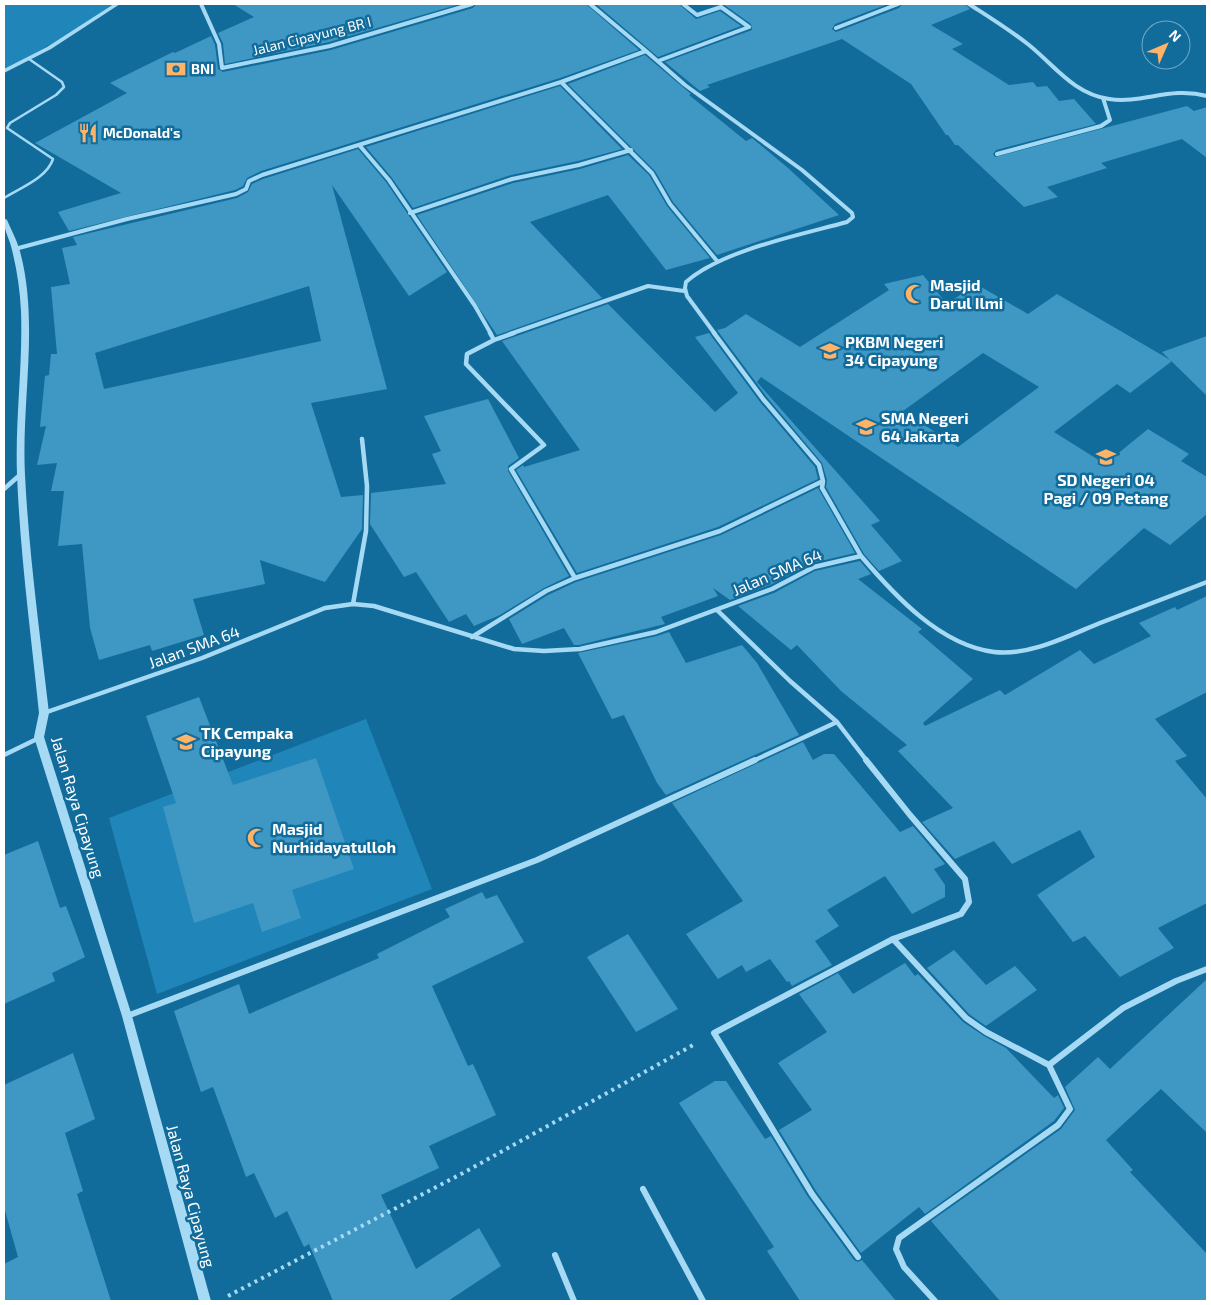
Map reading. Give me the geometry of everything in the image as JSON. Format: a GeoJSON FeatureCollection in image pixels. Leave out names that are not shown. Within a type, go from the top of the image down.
{"type":"FeatureCollection","features":[{"type":"Feature","properties":{"kind":"street"},"geometry":{"type":"LineString","coordinates":[[4,71],[29,58],[117,4]]}},
{"type":"Feature","properties":{"kind":"street","name":"Jalan Cipayung BR I"},"geometry":{"type":"LineString","coordinates":[[201,4],[215,33],[223,62],[222,68],[330,46],[472,4]]}},
{"type":"Feature","properties":{"kind":"street"},"geometry":{"type":"LineString","coordinates":[[590,4],[685,85],[802,170],[852,213],[854,217],[847,222],[717,261],[692,274],[685,284],[684,291],[690,303],[763,398],[819,465],[823,480],[822,488],[826,498],[861,556],[878,577],[919,614],[947,634],[974,647],[994,652],[1017,651],[1044,645],[1207,582]]}},
{"type":"Feature","properties":{"kind":"street"},"geometry":{"type":"LineString","coordinates":[[658,61],[749,27],[721,7],[697,15],[683,4]]}},
{"type":"Feature","properties":{"kind":"street"},"geometry":{"type":"LineString","coordinates":[[836,28],[898,4]]}},
{"type":"Feature","properties":{"kind":"street"},"geometry":{"type":"LineString","coordinates":[[969,4],[1029,45],[1064,79],[1081,90],[1114,100],[1178,90],[1192,91],[1207,96]]}},
{"type":"Feature","properties":{"kind":"street"},"geometry":{"type":"LineString","coordinates":[[14,249],[127,219],[236,194],[246,190],[252,179],[561,82],[646,51]]}},
{"type":"Feature","properties":{"kind":"street"},"geometry":{"type":"LineString","coordinates":[[561,82],[652,173],[670,204],[717,261]]}},
{"type":"Feature","properties":{"kind":"street"},"geometry":{"type":"LineString","coordinates":[[997,154],[1101,126],[1110,120],[1103,98]]}},
{"type":"Feature","properties":{"kind":"street"},"geometry":{"type":"LineString","coordinates":[[360,146],[389,180],[475,306],[494,340]]}},
{"type":"Feature","properties":{"kind":"street"},"geometry":{"type":"LineString","coordinates":[[410,213],[512,179],[579,165],[631,150]]}},
{"type":"Feature","properties":{"kind":"street","name":"Jalan Raya Cipayung"},"geometry":{"type":"LineString","coordinates":[[4,220],[19,266],[25,329],[21,474],[44,713],[39,737],[127,1016],[205,1301]]}},
{"type":"Feature","properties":{"kind":"street"},"geometry":{"type":"LineString","coordinates":[[575,578],[511,469],[544,445],[466,364],[466,354],[494,340],[648,286],[684,291]]}},
{"type":"Feature","properties":{"kind":"street"},"geometry":{"type":"LineString","coordinates":[[353,604],[366,531],[367,486],[362,439]]}},
{"type":"Feature","properties":{"kind":"street"},"geometry":{"type":"LineString","coordinates":[[4,489],[21,474]]}},
{"type":"Feature","properties":{"kind":"street"},"geometry":{"type":"LineString","coordinates":[[472,637],[546,591],[575,578],[720,531],[823,480]]}},
{"type":"Feature","properties":{"kind":"street","name":"Jalan SMA 64"},"geometry":{"type":"LineString","coordinates":[[44,713],[202,658],[326,608],[353,604],[374,606],[514,649],[544,651],[580,649],[656,632],[772,590],[814,567],[861,556]]}},
{"type":"Feature","properties":{"kind":"street"},"geometry":{"type":"LineString","coordinates":[[718,611],[790,681],[837,722],[910,815],[965,879],[969,902],[961,914],[893,939],[714,1033],[812,1194],[858,1257]]}},
{"type":"Feature","properties":{"kind":"street"},"geometry":{"type":"LineString","coordinates":[[127,1016],[537,860],[837,722]]}},
{"type":"Feature","properties":{"kind":"street"},"geometry":{"type":"LineString","coordinates":[[4,755],[39,737]]}},
{"type":"Feature","properties":{"kind":"street"},"geometry":{"type":"LineString","coordinates":[[893,939],[966,1018],[986,1032],[1049,1065],[1070,1109],[1058,1125],[900,1238],[896,1249],[904,1267],[935,1301]]}},
{"type":"Feature","properties":{"kind":"street"},"geometry":{"type":"LineString","coordinates":[[1049,1065],[1123,1008],[1176,981],[1207,969]]}},
{"type":"Feature","properties":{"kind":"street"},"geometry":{"type":"LineString","coordinates":[[643,1189],[703,1301]]}},
{"type":"Feature","properties":{"kind":"street"},"geometry":{"type":"LineString","coordinates":[[555,1255],[574,1301]]}},
{"type":"Feature","properties":{"kind":"lane"},"geometry":{"type":"LineString","coordinates":[[4,198],[42,174],[53,163],[53,159],[7,128],[10,123],[56,95],[64,86],[62,82],[29,58]]}},
{"type":"Feature","properties":{"kind":"path"},"geometry":{"type":"LineString","coordinates":[[227,1297],[471,1168],[714,1033]]}},
{"type":"Feature","properties":{"kind":"shaded area"},"geometry":{"type":"Polygon","coordinates":[[[4,4],[120,4],[4,71],[4,4]]]}},
{"type":"Feature","properties":{"kind":"shaded area"},"geometry":{"type":"Polygon","coordinates":[[[366,719],[432,889],[157,994],[109,818],[366,719]]]}},
{"type":"Feature","properties":{"kind":"building"},"geometry":{"type":"Polygon","coordinates":[[[233,4],[460,4],[329,42],[225,64],[223,43],[218,33],[254,17],[233,4]]]}},
{"type":"Feature","properties":{"kind":"building"},"geometry":{"type":"Polygon","coordinates":[[[476,4],[586,4],[639,50],[560,78],[261,171],[247,178],[243,186],[235,190],[69,231],[58,212],[121,193],[35,143],[127,93],[110,83],[173,52],[175,53],[211,36],[215,45],[218,69],[223,72],[331,50],[473,8],[476,4]]]}},
{"type":"Feature","properties":{"kind":"building"},"geometry":{"type":"Polygon","coordinates":[[[596,4],[679,4],[696,19],[720,11],[741,26],[658,57],[596,4]]]}},
{"type":"Feature","properties":{"kind":"building"},"geometry":{"type":"Polygon","coordinates":[[[723,4],[888,4],[835,24],[832,29],[836,32],[899,8],[902,4],[965,4],[970,9],[931,25],[963,44],[952,49],[1009,85],[1033,82],[1037,87],[1047,86],[1059,101],[1074,99],[1096,124],[996,150],[993,154],[995,157],[1187,106],[1194,111],[1207,107],[1207,158],[1182,139],[1101,163],[1107,168],[1047,187],[1058,197],[1024,207],[958,145],[955,145],[911,84],[842,39],[707,85],[710,87],[700,91],[665,62],[752,30],[751,24],[723,4]]]}},
{"type":"Feature","properties":{"kind":"building"},"geometry":{"type":"Polygon","coordinates":[[[645,55],[691,94],[689,95],[746,141],[752,138],[839,215],[717,255],[673,202],[655,171],[568,84],[645,55]]]}},
{"type":"Feature","properties":{"kind":"building"},"geometry":{"type":"Polygon","coordinates":[[[560,86],[622,149],[578,161],[511,175],[413,208],[392,178],[366,147],[560,86]]]}},
{"type":"Feature","properties":{"kind":"building"},"geometry":{"type":"Polygon","coordinates":[[[358,149],[386,182],[447,272],[409,296],[332,185],[387,389],[311,403],[341,497],[363,495],[362,529],[325,582],[260,560],[265,584],[193,599],[204,635],[152,651],[150,645],[99,660],[90,628],[82,544],[58,546],[64,491],[51,491],[57,463],[37,465],[46,426],[40,427],[45,376],[49,375],[51,354],[57,354],[51,287],[70,284],[62,248],[77,245],[73,237],[237,198],[248,192],[252,184],[358,149]],[[309,286],[95,353],[104,389],[321,341],[309,286]]]}},
{"type":"Feature","properties":{"kind":"building"},"geometry":{"type":"Polygon","coordinates":[[[628,155],[649,175],[667,206],[710,258],[666,270],[608,195],[530,222],[602,298],[497,335],[417,215],[513,183],[580,169],[628,155]]]}},
{"type":"Feature","properties":{"kind":"building"},"geometry":{"type":"Polygon","coordinates":[[[923,275],[947,304],[976,284],[1028,314],[1057,294],[1172,361],[1130,393],[1117,384],[1054,432],[1105,464],[1148,429],[1189,454],[1181,461],[1207,477],[1207,514],[1170,545],[1144,528],[1076,589],[761,377],[757,382],[880,521],[871,525],[902,561],[879,571],[864,554],[826,487],[827,480],[822,463],[766,396],[717,330],[725,328],[746,314],[800,347],[889,290],[884,284],[923,275]],[[983,353],[903,411],[958,447],[1039,387],[983,353]]]}},
{"type":"Feature","properties":{"kind":"building"},"geometry":{"type":"Polygon","coordinates":[[[608,304],[715,412],[738,393],[695,337],[709,333],[760,402],[815,467],[818,479],[718,527],[577,573],[516,470],[523,465],[524,467],[580,450],[502,341],[608,304]]]}},
{"type":"Feature","properties":{"kind":"building"},"geometry":{"type":"Polygon","coordinates":[[[1207,336],[1207,396],[1162,352],[1207,336]]]}},
{"type":"Feature","properties":{"kind":"building"},"geometry":{"type":"Polygon","coordinates":[[[488,399],[519,458],[508,466],[508,471],[569,576],[544,588],[500,615],[474,626],[466,614],[449,622],[416,572],[404,577],[370,524],[371,493],[446,484],[432,454],[441,451],[424,416],[488,399]]]}},
{"type":"Feature","properties":{"kind":"building"},"geometry":{"type":"Polygon","coordinates":[[[818,488],[855,553],[812,563],[770,585],[730,600],[713,588],[718,596],[661,617],[665,624],[579,645],[574,645],[564,628],[522,644],[509,619],[548,595],[576,582],[721,535],[818,488]]]}},
{"type":"Feature","properties":{"kind":"building"},"geometry":{"type":"Polygon","coordinates":[[[860,561],[871,574],[858,579],[922,629],[918,632],[973,679],[923,723],[925,726],[1000,690],[1005,695],[1080,650],[1094,664],[1151,636],[1139,623],[1175,607],[1177,610],[1207,596],[1207,692],[1155,719],[1187,756],[1175,761],[1207,799],[1207,903],[1158,928],[1174,948],[1120,977],[1085,936],[1073,942],[1037,895],[1095,857],[1080,830],[1012,864],[994,841],[955,859],[922,822],[953,808],[898,751],[907,745],[841,691],[797,645],[791,650],[738,606],[774,593],[815,571],[860,561]]]}},
{"type":"Feature","properties":{"kind":"building"},"geometry":{"type":"Polygon","coordinates":[[[669,632],[686,663],[742,645],[757,663],[799,735],[666,795],[657,783],[624,715],[612,719],[578,653],[669,632]]]}},
{"type":"Feature","properties":{"kind":"building","name":"Masjid Nurhidayatulloh"},"geometry":{"type":"Polygon","coordinates":[[[199,697],[233,785],[316,758],[354,869],[292,890],[301,918],[262,932],[253,903],[194,923],[163,807],[176,803],[146,716],[199,697]]]}},
{"type":"Feature","properties":{"kind":"building"},"geometry":{"type":"Polygon","coordinates":[[[803,742],[813,760],[824,754],[834,754],[900,832],[913,826],[945,864],[934,869],[945,885],[945,897],[912,914],[885,876],[827,910],[839,926],[815,941],[832,965],[792,986],[770,959],[746,972],[742,965],[718,979],[686,934],[743,901],[672,803],[803,742]]]}},
{"type":"Feature","properties":{"kind":"building"},"geometry":{"type":"Polygon","coordinates":[[[38,841],[60,908],[66,906],[85,957],[52,973],[55,981],[4,1004],[4,855],[38,841]]]}},
{"type":"Feature","properties":{"kind":"building"},"geometry":{"type":"Polygon","coordinates":[[[482,892],[486,899],[497,895],[524,942],[432,986],[468,1066],[473,1064],[496,1115],[429,1146],[439,1168],[381,1195],[416,1269],[479,1228],[501,1266],[448,1301],[333,1301],[309,1244],[304,1247],[287,1211],[275,1218],[254,1173],[246,1177],[213,1087],[201,1092],[174,1011],[239,984],[249,1014],[379,958],[377,954],[450,917],[445,909],[482,892]]]}},
{"type":"Feature","properties":{"kind":"building"},"geometry":{"type":"Polygon","coordinates":[[[628,934],[678,1009],[636,1032],[587,957],[628,934]]]}},
{"type":"Feature","properties":{"kind":"building"},"geometry":{"type":"Polygon","coordinates":[[[954,950],[986,985],[1015,966],[1037,990],[986,1026],[969,1014],[927,968],[954,950]]]}},
{"type":"Feature","properties":{"kind":"building"},"geometry":{"type":"Polygon","coordinates":[[[905,963],[915,976],[918,974],[963,1022],[1006,1048],[1054,1098],[1058,1095],[1064,1108],[1054,1121],[925,1214],[919,1207],[861,1253],[816,1191],[779,1130],[812,1110],[778,1063],[827,1032],[799,994],[838,973],[853,994],[905,963]]]}},
{"type":"Feature","properties":{"kind":"building"},"geometry":{"type":"Polygon","coordinates":[[[1207,979],[1207,1133],[1161,1089],[1106,1140],[1133,1170],[1130,1172],[1207,1254],[1207,1301],[1000,1301],[931,1221],[1061,1129],[1075,1110],[1065,1087],[1098,1057],[1110,1069],[1207,979]]]}},
{"type":"Feature","properties":{"kind":"building"},"geometry":{"type":"Polygon","coordinates":[[[73,1053],[95,1119],[65,1133],[83,1191],[77,1194],[111,1301],[4,1301],[4,1264],[18,1257],[4,1207],[4,1085],[73,1053]]]}},
{"type":"Feature","properties":{"kind":"building"},"geometry":{"type":"Polygon","coordinates":[[[715,1081],[726,1081],[765,1139],[771,1136],[808,1197],[854,1260],[858,1262],[862,1260],[896,1301],[800,1301],[767,1251],[774,1247],[679,1103],[715,1081]]]}},
{"type":"Feature","properties":{"kind":"place","name":"BNI"},"geometry":{"type":"Point","coordinates":[176,69]}},
{"type":"Feature","properties":{"kind":"place","name":"McDonald's"},"geometry":{"type":"Point","coordinates":[88,133]}},
{"type":"Feature","properties":{"kind":"place","name":"Masjid Darul Ilmi"},"geometry":{"type":"Point","coordinates":[915,294]}},
{"type":"Feature","properties":{"kind":"place","name":"PKBM Negeri 34 Cipayung"},"geometry":{"type":"Point","coordinates":[830,351]}},
{"type":"Feature","properties":{"kind":"place","name":"SMA Negeri 64 Jakarta"},"geometry":{"type":"Point","coordinates":[866,427]}},
{"type":"Feature","properties":{"kind":"place","name":"SD Negeri 04 Pagi / 09 Petang"},"geometry":{"type":"Point","coordinates":[1106,457]}},
{"type":"Feature","properties":{"kind":"place","name":"TK Cempaka Cipayung"},"geometry":{"type":"Point","coordinates":[186,742]}},
{"type":"Feature","properties":{"kind":"place","name":"Masjid Nurhidayatulloh"},"geometry":{"type":"Point","coordinates":[257,838]}}]}
